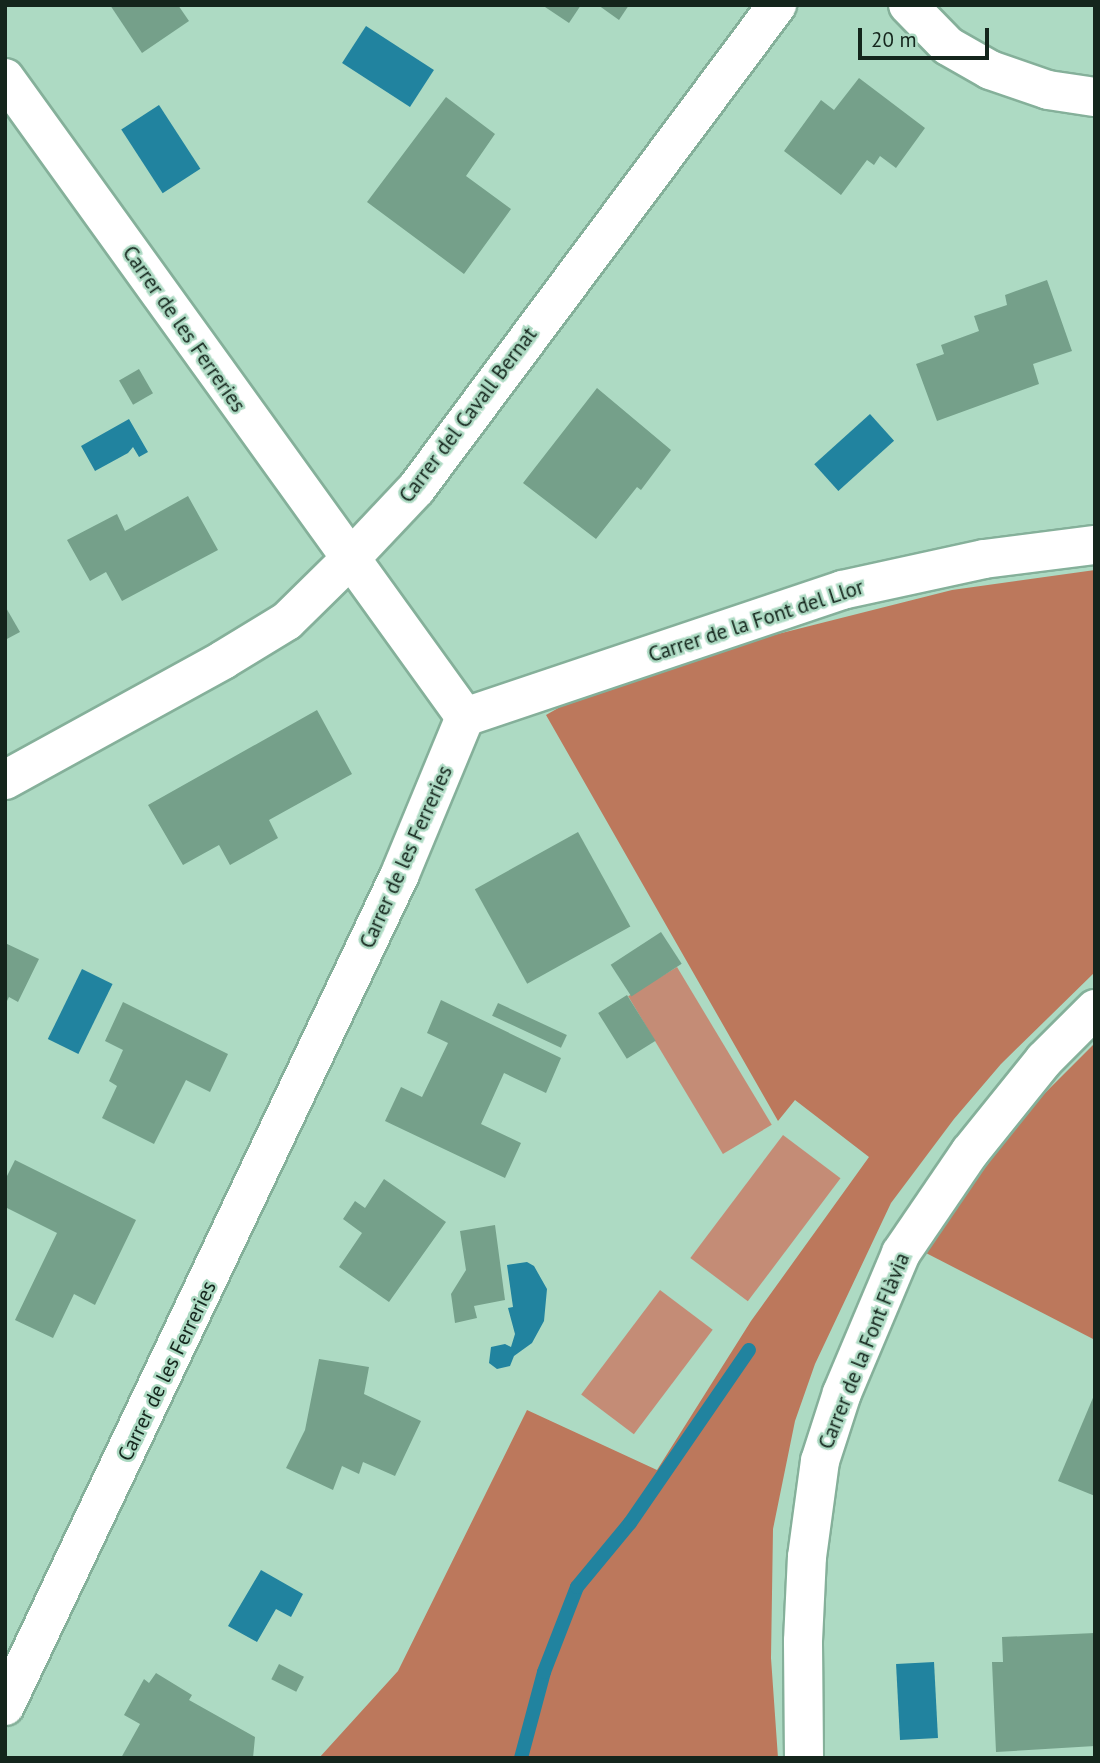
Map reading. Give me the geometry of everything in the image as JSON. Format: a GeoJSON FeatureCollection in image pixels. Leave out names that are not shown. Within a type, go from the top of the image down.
{"type":"FeatureCollection","features":[{"type":"Feature","properties":{"kind":"street","name":"Carrer del Cavall Bernat"},"geometry":{"type":"LineString","coordinates":[[5,780],[223,660],[287,621],[349,560],[416,489],[777,5]]}},
{"type":"Feature","properties":{"kind":"street"},"geometry":{"type":"LineString","coordinates":[[908,5],[948,46],[990,70],[1048,90],[1095,97]]}},
{"type":"Feature","properties":{"kind":"street","name":"Carrer de les Ferreries"},"geometry":{"type":"LineString","coordinates":[[5,78],[464,717],[400,874],[5,1706]]}},
{"type":"Feature","properties":{"kind":"street","name":"Carrer de la Font del Llor"},"geometry":{"type":"LineString","coordinates":[[464,717],[842,590],[984,559],[1095,545]]}},
{"type":"Feature","properties":{"kind":"street","name":"Carrer de la Font Flàvia"},"geometry":{"type":"LineString","coordinates":[[804,1758],[803,1641],[807,1557],[820,1461],[842,1394],[901,1253],[970,1152],[1045,1060],[1095,1009]]}},
{"type":"Feature","properties":{"kind":"shaded area"},"geometry":{"type":"Polygon","coordinates":[[[1095,570],[1095,972],[1001,1064],[954,1119],[891,1203],[815,1364],[795,1421],[773,1529],[771,1658],[778,1758],[319,1758],[398,1671],[527,1410],[657,1470],[751,1321],[869,1157],[795,1100],[778,1121],[546,715],[567,703],[722,648],[952,590],[1095,570]]]}},
{"type":"Feature","properties":{"kind":"shaded area"},"geometry":{"type":"Polygon","coordinates":[[[677,967],[772,1125],[723,1154],[628,996],[677,967]]]}},
{"type":"Feature","properties":{"kind":"shaded area"},"geometry":{"type":"Polygon","coordinates":[[[1095,1043],[1095,1340],[926,1253],[979,1171],[1042,1096],[1095,1043]]]}},
{"type":"Feature","properties":{"kind":"shaded area"},"geometry":{"type":"Polygon","coordinates":[[[783,1135],[841,1178],[748,1301],[690,1258],[783,1135]]]}},
{"type":"Feature","properties":{"kind":"shaded area"},"geometry":{"type":"Polygon","coordinates":[[[660,1290],[713,1330],[634,1434],[581,1395],[660,1290]]]}},
{"type":"Feature","properties":{"kind":"water"},"geometry":{"type":"Polygon","coordinates":[[[366,26],[434,70],[410,107],[342,63],[366,26]]]}},
{"type":"Feature","properties":{"kind":"water"},"geometry":{"type":"Polygon","coordinates":[[[159,105],[200,169],[163,193],[121,130],[159,105]]]}},
{"type":"Feature","properties":{"kind":"water"},"geometry":{"type":"Polygon","coordinates":[[[870,414],[894,441],[838,491],[814,464],[870,414]]]}},
{"type":"Feature","properties":{"kind":"water"},"geometry":{"type":"Polygon","coordinates":[[[129,419],[148,452],[139,457],[133,447],[128,453],[95,471],[81,446],[129,419]]]}},
{"type":"Feature","properties":{"kind":"water"},"geometry":{"type":"Polygon","coordinates":[[[82,969],[113,984],[78,1054],[48,1039],[82,969]]]}},
{"type":"Feature","properties":{"kind":"water"},"geometry":{"type":"Polygon","coordinates":[[[527,1262],[534,1266],[547,1289],[544,1321],[532,1343],[514,1356],[510,1366],[497,1369],[489,1363],[491,1347],[505,1344],[511,1347],[515,1334],[508,1308],[513,1307],[507,1265],[527,1262]]]}},
{"type":"Feature","properties":{"kind":"water"},"geometry":{"type":"Polygon","coordinates":[[[261,1570],[303,1594],[291,1617],[276,1609],[257,1642],[228,1626],[261,1570]]]}},
{"type":"Feature","properties":{"kind":"water"},"geometry":{"type":"Polygon","coordinates":[[[934,1662],[938,1738],[900,1740],[896,1664],[934,1662]]]}},
{"type":"Feature","properties":{"kind":"building"},"geometry":{"type":"Polygon","coordinates":[[[110,5],[178,5],[189,21],[142,53],[110,5]]]}},
{"type":"Feature","properties":{"kind":"building"},"geometry":{"type":"Polygon","coordinates":[[[542,5],[581,5],[569,23],[542,5]]]}},
{"type":"Feature","properties":{"kind":"building"},"geometry":{"type":"Polygon","coordinates":[[[598,5],[629,5],[619,20],[598,5]]]}},
{"type":"Feature","properties":{"kind":"building"},"geometry":{"type":"Polygon","coordinates":[[[859,78],[925,128],[896,168],[880,156],[874,165],[867,160],[841,195],[784,151],[821,100],[834,110],[859,78]]]}},
{"type":"Feature","properties":{"kind":"building"},"geometry":{"type":"Polygon","coordinates":[[[446,97],[495,134],[466,176],[511,209],[464,274],[367,202],[446,97]]]}},
{"type":"Feature","properties":{"kind":"building"},"geometry":{"type":"Polygon","coordinates":[[[1047,280],[1072,351],[1033,364],[1039,384],[937,421],[916,364],[944,354],[941,345],[979,331],[974,316],[1007,305],[1005,295],[1047,280]]]}},
{"type":"Feature","properties":{"kind":"building"},"geometry":{"type":"Polygon","coordinates":[[[139,369],[153,393],[133,405],[119,380],[139,369]]]}},
{"type":"Feature","properties":{"kind":"building"},"geometry":{"type":"Polygon","coordinates":[[[597,388],[671,450],[641,490],[637,487],[596,539],[523,483],[597,388]]]}},
{"type":"Feature","properties":{"kind":"building"},"geometry":{"type":"Polygon","coordinates":[[[188,496],[218,550],[122,601],[106,572],[90,581],[67,540],[117,514],[125,531],[188,496]]]}},
{"type":"Feature","properties":{"kind":"building"},"geometry":{"type":"Polygon","coordinates":[[[5,606],[20,632],[5,640],[5,606]]]}},
{"type":"Feature","properties":{"kind":"building"},"geometry":{"type":"Polygon","coordinates":[[[317,710],[352,774],[269,820],[278,838],[230,865],[219,845],[183,865],[148,805],[317,710]]]}},
{"type":"Feature","properties":{"kind":"building"},"geometry":{"type":"Polygon","coordinates":[[[578,832],[630,926],[527,984],[475,889],[578,832]]]}},
{"type":"Feature","properties":{"kind":"building"},"geometry":{"type":"Polygon","coordinates":[[[661,932],[682,964],[631,997],[611,965],[661,932]]]}},
{"type":"Feature","properties":{"kind":"building"},"geometry":{"type":"Polygon","coordinates":[[[5,943],[39,959],[18,1002],[9,997],[5,1005],[5,943]]]}},
{"type":"Feature","properties":{"kind":"building"},"geometry":{"type":"Polygon","coordinates":[[[627,995],[656,1041],[627,1059],[598,1013],[627,995]]]}},
{"type":"Feature","properties":{"kind":"building"},"geometry":{"type":"Polygon","coordinates":[[[441,1000],[561,1058],[546,1093],[504,1073],[481,1124],[521,1143],[505,1178],[385,1121],[401,1087],[422,1097],[448,1043],[427,1033],[441,1000]]]}},
{"type":"Feature","properties":{"kind":"building"},"geometry":{"type":"Polygon","coordinates":[[[123,1002],[228,1054],[210,1092],[186,1080],[154,1144],[102,1118],[117,1086],[109,1081],[123,1050],[105,1041],[123,1002]]]}},
{"type":"Feature","properties":{"kind":"building"},"geometry":{"type":"Polygon","coordinates":[[[498,1003],[567,1035],[561,1048],[492,1016],[498,1003]]]}},
{"type":"Feature","properties":{"kind":"building"},"geometry":{"type":"Polygon","coordinates":[[[15,1160],[136,1220],[95,1305],[74,1294],[53,1338],[15,1320],[57,1233],[5,1207],[5,1180],[15,1160]]]}},
{"type":"Feature","properties":{"kind":"building"},"geometry":{"type":"Polygon","coordinates":[[[384,1179],[446,1222],[389,1302],[339,1267],[362,1233],[343,1219],[355,1201],[365,1208],[384,1179]]]}},
{"type":"Feature","properties":{"kind":"building"},"geometry":{"type":"Polygon","coordinates":[[[495,1225],[505,1300],[474,1306],[477,1318],[455,1323],[451,1294],[466,1270],[460,1231],[495,1225]]]}},
{"type":"Feature","properties":{"kind":"building"},"geometry":{"type":"Polygon","coordinates":[[[319,1359],[369,1367],[364,1394],[421,1421],[395,1476],[363,1462],[359,1474],[342,1466],[333,1490],[286,1468],[305,1430],[319,1359]]]}},
{"type":"Feature","properties":{"kind":"building"},"geometry":{"type":"Polygon","coordinates":[[[1095,1393],[1095,1496],[1058,1481],[1095,1393]]]}},
{"type":"Feature","properties":{"kind":"building"},"geometry":{"type":"Polygon","coordinates":[[[1095,1633],[1095,1746],[996,1752],[992,1662],[1003,1662],[1002,1637],[1095,1633]]]}},
{"type":"Feature","properties":{"kind":"building"},"geometry":{"type":"Polygon","coordinates":[[[279,1664],[304,1677],[296,1692],[271,1679],[279,1664]]]}},
{"type":"Feature","properties":{"kind":"building"},"geometry":{"type":"Polygon","coordinates":[[[156,1673],[192,1695],[189,1700],[255,1737],[253,1758],[121,1758],[140,1724],[124,1715],[144,1679],[149,1683],[156,1673]]]}},
{"type":"Feature","properties":{"kind":"waterway"},"geometry":{"type":"LineString","coordinates":[[521,1758],[544,1672],[577,1587],[630,1523],[749,1350]]}}]}
